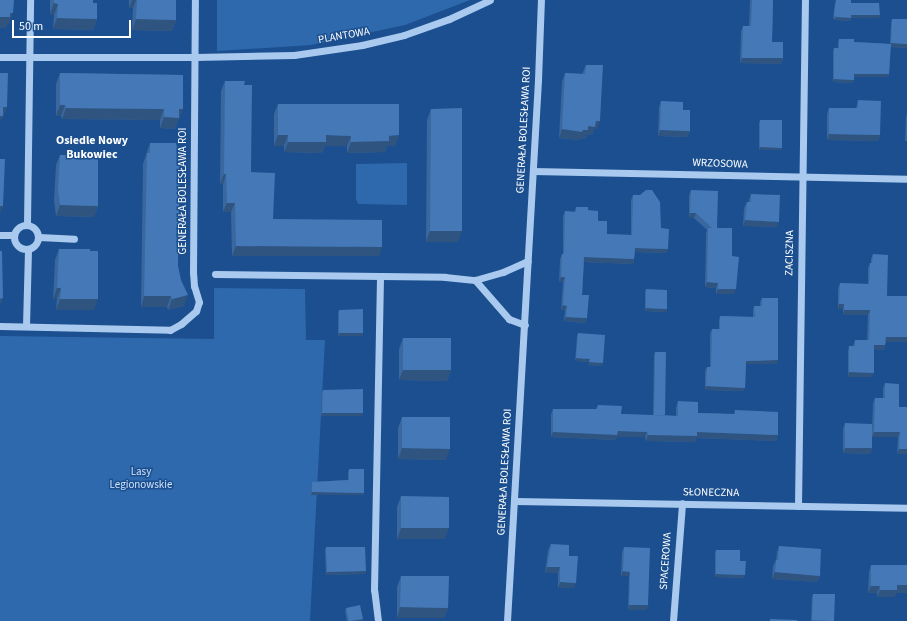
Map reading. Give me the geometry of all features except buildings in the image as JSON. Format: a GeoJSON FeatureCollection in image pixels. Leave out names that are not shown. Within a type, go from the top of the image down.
{"type":"FeatureCollection","features":[{"type":"Feature","properties":{"kind":"street"},"geometry":{"type":"LineString","coordinates":[[27,224],[30,0]]}},
{"type":"Feature","properties":{"kind":"street","name":"GENERAŁA BOLESŁAWA ROI"},"geometry":{"type":"LineString","coordinates":[[0,326],[170,330],[190,317],[198,306],[193,273],[195,0]]}},
{"type":"Feature","properties":{"kind":"street","name":"PLANTOWA"},"geometry":{"type":"LineString","coordinates":[[195,57],[294,55],[362,45],[404,35],[449,19],[490,0]]}},
{"type":"Feature","properties":{"kind":"street","name":"GENERAŁA BOLESŁAWA ROI"},"geometry":{"type":"LineString","coordinates":[[507,621],[525,324],[541,0]]}},
{"type":"Feature","properties":{"kind":"street","name":"ZACISZNA"},"geometry":{"type":"LineString","coordinates":[[798,506],[802,177],[806,0]]}},
{"type":"Feature","properties":{"kind":"street"},"geometry":{"type":"LineString","coordinates":[[0,57],[195,57]]}},
{"type":"Feature","properties":{"kind":"street","name":"WRZOSOWA"},"geometry":{"type":"LineString","coordinates":[[533,171],[907,179]]}},
{"type":"Feature","properties":{"kind":"street"},"geometry":{"type":"LineString","coordinates":[[27,224],[36,228],[39,238],[34,246],[28,249],[19,247],[16,243],[14,235],[18,227],[27,224]]}},
{"type":"Feature","properties":{"kind":"street"},"geometry":{"type":"LineString","coordinates":[[0,235],[14,235]]}},
{"type":"Feature","properties":{"kind":"street"},"geometry":{"type":"LineString","coordinates":[[39,238],[74,239]]}},
{"type":"Feature","properties":{"kind":"street"},"geometry":{"type":"LineString","coordinates":[[26,326],[28,249]]}},
{"type":"Feature","properties":{"kind":"street"},"geometry":{"type":"LineString","coordinates":[[215,274],[446,277],[475,280],[503,272],[528,261]]}},
{"type":"Feature","properties":{"kind":"street"},"geometry":{"type":"LineString","coordinates":[[378,621],[374,590],[380,277]]}},
{"type":"Feature","properties":{"kind":"street"},"geometry":{"type":"LineString","coordinates":[[475,280],[509,319],[525,324]]}},
{"type":"Feature","properties":{"kind":"street","name":"SŁONECZNA"},"geometry":{"type":"LineString","coordinates":[[515,501],[907,508]]}},
{"type":"Feature","properties":{"kind":"street","name":"SPACEROWA"},"geometry":{"type":"LineString","coordinates":[[673,621],[682,503]]}},
{"type":"Feature","properties":{"kind":"green space"},"geometry":{"type":"Polygon","coordinates":[[[217,0],[470,0],[405,25],[311,45],[217,51],[217,0]]]}},
{"type":"Feature","properties":{"kind":"green space"},"geometry":{"type":"Polygon","coordinates":[[[407,163],[407,205],[358,204],[356,199],[356,164],[407,163]]]}},
{"type":"Feature","properties":{"kind":"green space","name":"Lasy Legionowskie"},"geometry":{"type":"Polygon","coordinates":[[[214,288],[305,289],[306,340],[325,340],[310,621],[0,621],[0,336],[214,339],[214,288]]]}},
{"type":"Feature","properties":{"kind":"district","name":"Osiedle Nowy Bukowiec"},"geometry":{"type":"Point","coordinates":[92,148]}}]}
